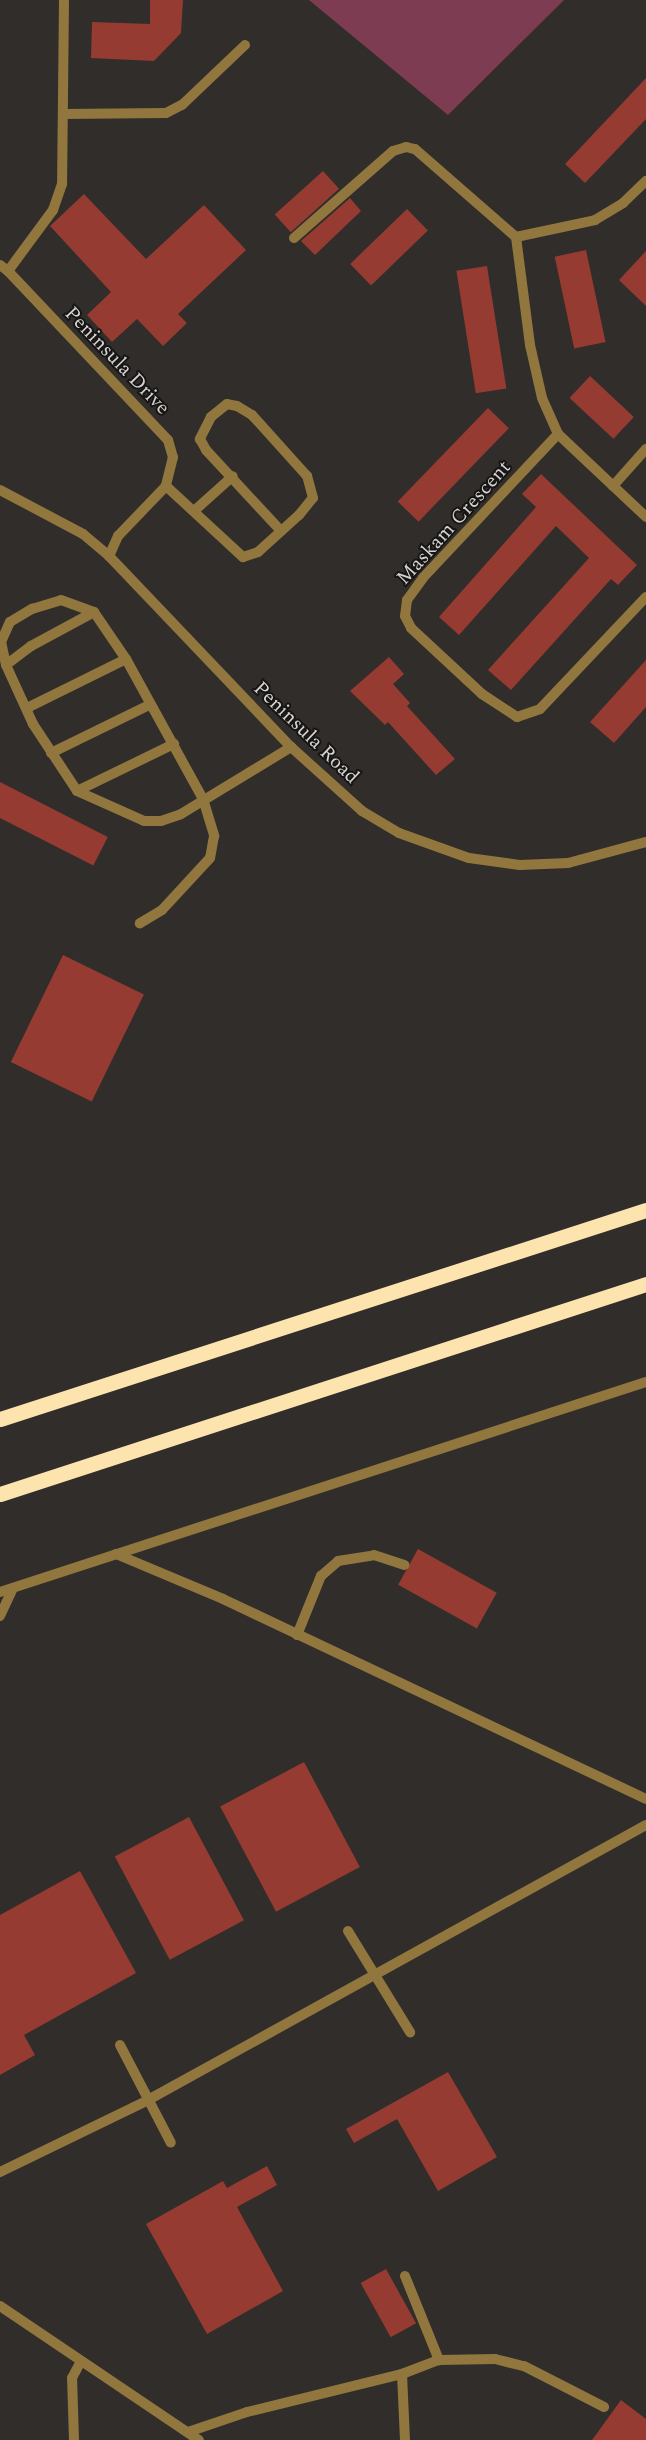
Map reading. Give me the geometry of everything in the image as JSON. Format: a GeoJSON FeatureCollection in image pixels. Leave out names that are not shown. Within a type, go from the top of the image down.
{"type":"FeatureCollection","features":[{"type":"Feature","properties":{"kind":"highway"},"geometry":{"type":"LineString","coordinates":[[0,1419],[646,1210]]}},
{"type":"Feature","properties":{"kind":"highway"},"geometry":{"type":"LineString","coordinates":[[0,1494],[646,1284]]}},
{"type":"Feature","properties":{"kind":"street","name":"Peninsula Drive"},"geometry":{"type":"LineString","coordinates":[[64,0],[62,184],[53,210],[4,268],[168,440],[173,457],[166,486]]}},
{"type":"Feature","properties":{"kind":"street"},"geometry":{"type":"LineString","coordinates":[[63,114],[166,113],[182,105],[245,45]]}},
{"type":"Feature","properties":{"kind":"street"},"geometry":{"type":"LineString","coordinates":[[294,238],[393,151],[406,147],[414,149],[516,238],[530,345],[542,398],[558,434],[646,517]]}},
{"type":"Feature","properties":{"kind":"street"},"geometry":{"type":"LineString","coordinates":[[516,238],[595,220],[623,203],[646,181]]}},
{"type":"Feature","properties":{"kind":"street"},"geometry":{"type":"LineString","coordinates":[[109,556],[118,536],[166,486],[243,557],[258,552],[281,531],[313,498],[313,487],[252,415],[227,404],[211,417],[200,439],[206,450],[234,476],[281,531]]}},
{"type":"Feature","properties":{"kind":"street","name":"Maskam Crescent"},"geometry":{"type":"LineString","coordinates":[[558,434],[423,578],[407,600],[405,616],[411,628],[493,704],[517,717],[540,709],[646,597]]}},
{"type":"Feature","properties":{"kind":"street"},"geometry":{"type":"LineString","coordinates":[[613,486],[646,449]]}},
{"type":"Feature","properties":{"kind":"street"},"geometry":{"type":"LineString","coordinates":[[194,510],[234,476]]}},
{"type":"Feature","properties":{"kind":"street","name":"Peninsula Road"},"geometry":{"type":"LineString","coordinates":[[0,490],[83,534],[109,556],[290,747],[339,792],[379,821],[420,843],[469,858],[520,865],[568,863],[646,842]]}},
{"type":"Feature","properties":{"kind":"street"},"geometry":{"type":"LineString","coordinates":[[140,923],[162,910],[210,858],[214,836],[203,799],[126,658],[94,612],[61,600],[32,609],[10,622],[1,642],[6,665],[51,753],[77,791],[144,821],[161,821],[203,799],[290,747]]}},
{"type":"Feature","properties":{"kind":"street"},"geometry":{"type":"LineString","coordinates":[[6,665],[31,646],[94,612]]}},
{"type":"Feature","properties":{"kind":"street"},"geometry":{"type":"LineString","coordinates":[[27,708],[126,658]]}},
{"type":"Feature","properties":{"kind":"street"},"geometry":{"type":"LineString","coordinates":[[51,753],[150,704]]}},
{"type":"Feature","properties":{"kind":"street"},"geometry":{"type":"LineString","coordinates":[[77,791],[174,744]]}},
{"type":"Feature","properties":{"kind":"street"},"geometry":{"type":"LineString","coordinates":[[0,1592],[646,1382]]}},
{"type":"Feature","properties":{"kind":"street"},"geometry":{"type":"LineString","coordinates":[[116,1554],[297,1635],[645,1798]]}},
{"type":"Feature","properties":{"kind":"street"},"geometry":{"type":"LineString","coordinates":[[297,1635],[321,1576],[338,1561],[374,1555],[404,1565]]}},
{"type":"Feature","properties":{"kind":"street"},"geometry":{"type":"LineString","coordinates":[[0,1616],[13,1588]]}},
{"type":"Feature","properties":{"kind":"street"},"geometry":{"type":"LineString","coordinates":[[0,2172],[148,2100],[376,1977],[646,1825]]}},
{"type":"Feature","properties":{"kind":"street"},"geometry":{"type":"LineString","coordinates":[[348,1931],[410,2032]]}},
{"type":"Feature","properties":{"kind":"street"},"geometry":{"type":"LineString","coordinates":[[120,2045],[171,2143]]}},
{"type":"Feature","properties":{"kind":"street"},"geometry":{"type":"LineString","coordinates":[[405,2276],[439,2360]]}},
{"type":"Feature","properties":{"kind":"street"},"geometry":{"type":"LineString","coordinates":[[0,2306],[199,2440]]}},
{"type":"Feature","properties":{"kind":"street"},"geometry":{"type":"LineString","coordinates":[[188,2432],[247,2412],[402,2374],[439,2360],[487,2359],[524,2366],[604,2407]]}},
{"type":"Feature","properties":{"kind":"street"},"geometry":{"type":"LineString","coordinates":[[74,2440],[72,2378],[81,2361]]}},
{"type":"Feature","properties":{"kind":"street"},"geometry":{"type":"LineString","coordinates":[[402,2374],[406,2440]]}},
{"type":"Feature","properties":{"kind":"shaded area"},"geometry":{"type":"Polygon","coordinates":[[[309,0],[564,0],[448,115],[309,0]]]}},
{"type":"Feature","properties":{"kind":"building"},"geometry":{"type":"Polygon","coordinates":[[[150,0],[183,0],[181,33],[154,61],[91,58],[92,22],[150,24],[150,0]]]}},
{"type":"Feature","properties":{"kind":"building"},"geometry":{"type":"Polygon","coordinates":[[[646,78],[646,119],[585,183],[565,164],[646,78]]]}},
{"type":"Feature","properties":{"kind":"building"},"geometry":{"type":"Polygon","coordinates":[[[323,171],[339,189],[291,232],[275,214],[323,171]]]}},
{"type":"Feature","properties":{"kind":"building"},"geometry":{"type":"Polygon","coordinates":[[[84,194],[146,259],[204,205],[246,250],[178,314],[187,323],[163,346],[137,319],[112,342],[87,315],[111,292],[50,226],[84,194]]]}},
{"type":"Feature","properties":{"kind":"building"},"geometry":{"type":"Polygon","coordinates":[[[350,198],[361,211],[315,255],[301,241],[350,198]]]}},
{"type":"Feature","properties":{"kind":"building"},"geometry":{"type":"Polygon","coordinates":[[[407,209],[428,231],[371,285],[350,264],[407,209]]]}},
{"type":"Feature","properties":{"kind":"building"},"geometry":{"type":"Polygon","coordinates":[[[586,250],[606,342],[574,349],[555,257],[586,250]]]}},
{"type":"Feature","properties":{"kind":"building"},"geometry":{"type":"Polygon","coordinates":[[[646,251],[646,306],[619,280],[646,251]]]}},
{"type":"Feature","properties":{"kind":"building"},"geometry":{"type":"Polygon","coordinates":[[[487,266],[506,388],[476,393],[456,271],[487,266]]]}},
{"type":"Feature","properties":{"kind":"building"},"geometry":{"type":"Polygon","coordinates":[[[590,376],[634,417],[613,439],[570,398],[590,376]]]}},
{"type":"Feature","properties":{"kind":"building"},"geometry":{"type":"Polygon","coordinates":[[[488,408],[509,428],[419,522],[398,502],[488,408]]]}},
{"type":"Feature","properties":{"kind":"building"},"geometry":{"type":"Polygon","coordinates":[[[541,474],[637,565],[618,585],[611,579],[511,690],[488,670],[589,558],[556,526],[459,635],[439,617],[536,507],[522,494],[541,474]]]}},
{"type":"Feature","properties":{"kind":"building"},"geometry":{"type":"Polygon","coordinates":[[[389,657],[404,674],[393,684],[410,703],[407,706],[455,759],[436,775],[388,722],[385,725],[350,691],[389,657]]]}},
{"type":"Feature","properties":{"kind":"building"},"geometry":{"type":"Polygon","coordinates":[[[646,660],[646,707],[614,743],[590,722],[646,660]]]}},
{"type":"Feature","properties":{"kind":"building"},"geometry":{"type":"Polygon","coordinates":[[[0,782],[108,837],[93,865],[0,818],[0,782]]]}},
{"type":"Feature","properties":{"kind":"building"},"geometry":{"type":"Polygon","coordinates":[[[63,955],[144,994],[92,1101],[11,1062],[63,955]]]}},
{"type":"Feature","properties":{"kind":"building"},"geometry":{"type":"Polygon","coordinates":[[[418,1549],[497,1593],[477,1628],[398,1585],[418,1549]]]}},
{"type":"Feature","properties":{"kind":"building"},"geometry":{"type":"Polygon","coordinates":[[[304,1762],[360,1867],[276,1912],[220,1807],[304,1762]]]}},
{"type":"Feature","properties":{"kind":"building"},"geometry":{"type":"Polygon","coordinates":[[[189,1817],[244,1920],[170,1960],[115,1856],[189,1817]]]}},
{"type":"Feature","properties":{"kind":"building"},"geometry":{"type":"Polygon","coordinates":[[[80,1871],[136,1973],[24,2035],[35,2055],[0,2075],[0,1915],[80,1871]]]}},
{"type":"Feature","properties":{"kind":"building"},"geometry":{"type":"Polygon","coordinates":[[[448,2072],[497,2157],[438,2191],[397,2119],[354,2143],[346,2129],[448,2072]]]}},
{"type":"Feature","properties":{"kind":"building"},"geometry":{"type":"Polygon","coordinates":[[[267,2166],[277,2185],[237,2207],[283,2291],[207,2334],[146,2224],[223,2181],[227,2188],[267,2166]]]}},
{"type":"Feature","properties":{"kind":"building"},"geometry":{"type":"Polygon","coordinates":[[[386,2269],[416,2323],[391,2337],[361,2283],[386,2269]]]}},
{"type":"Feature","properties":{"kind":"building"},"geometry":{"type":"Polygon","coordinates":[[[621,2400],[646,2419],[646,2440],[592,2440],[621,2400]]]}}]}
